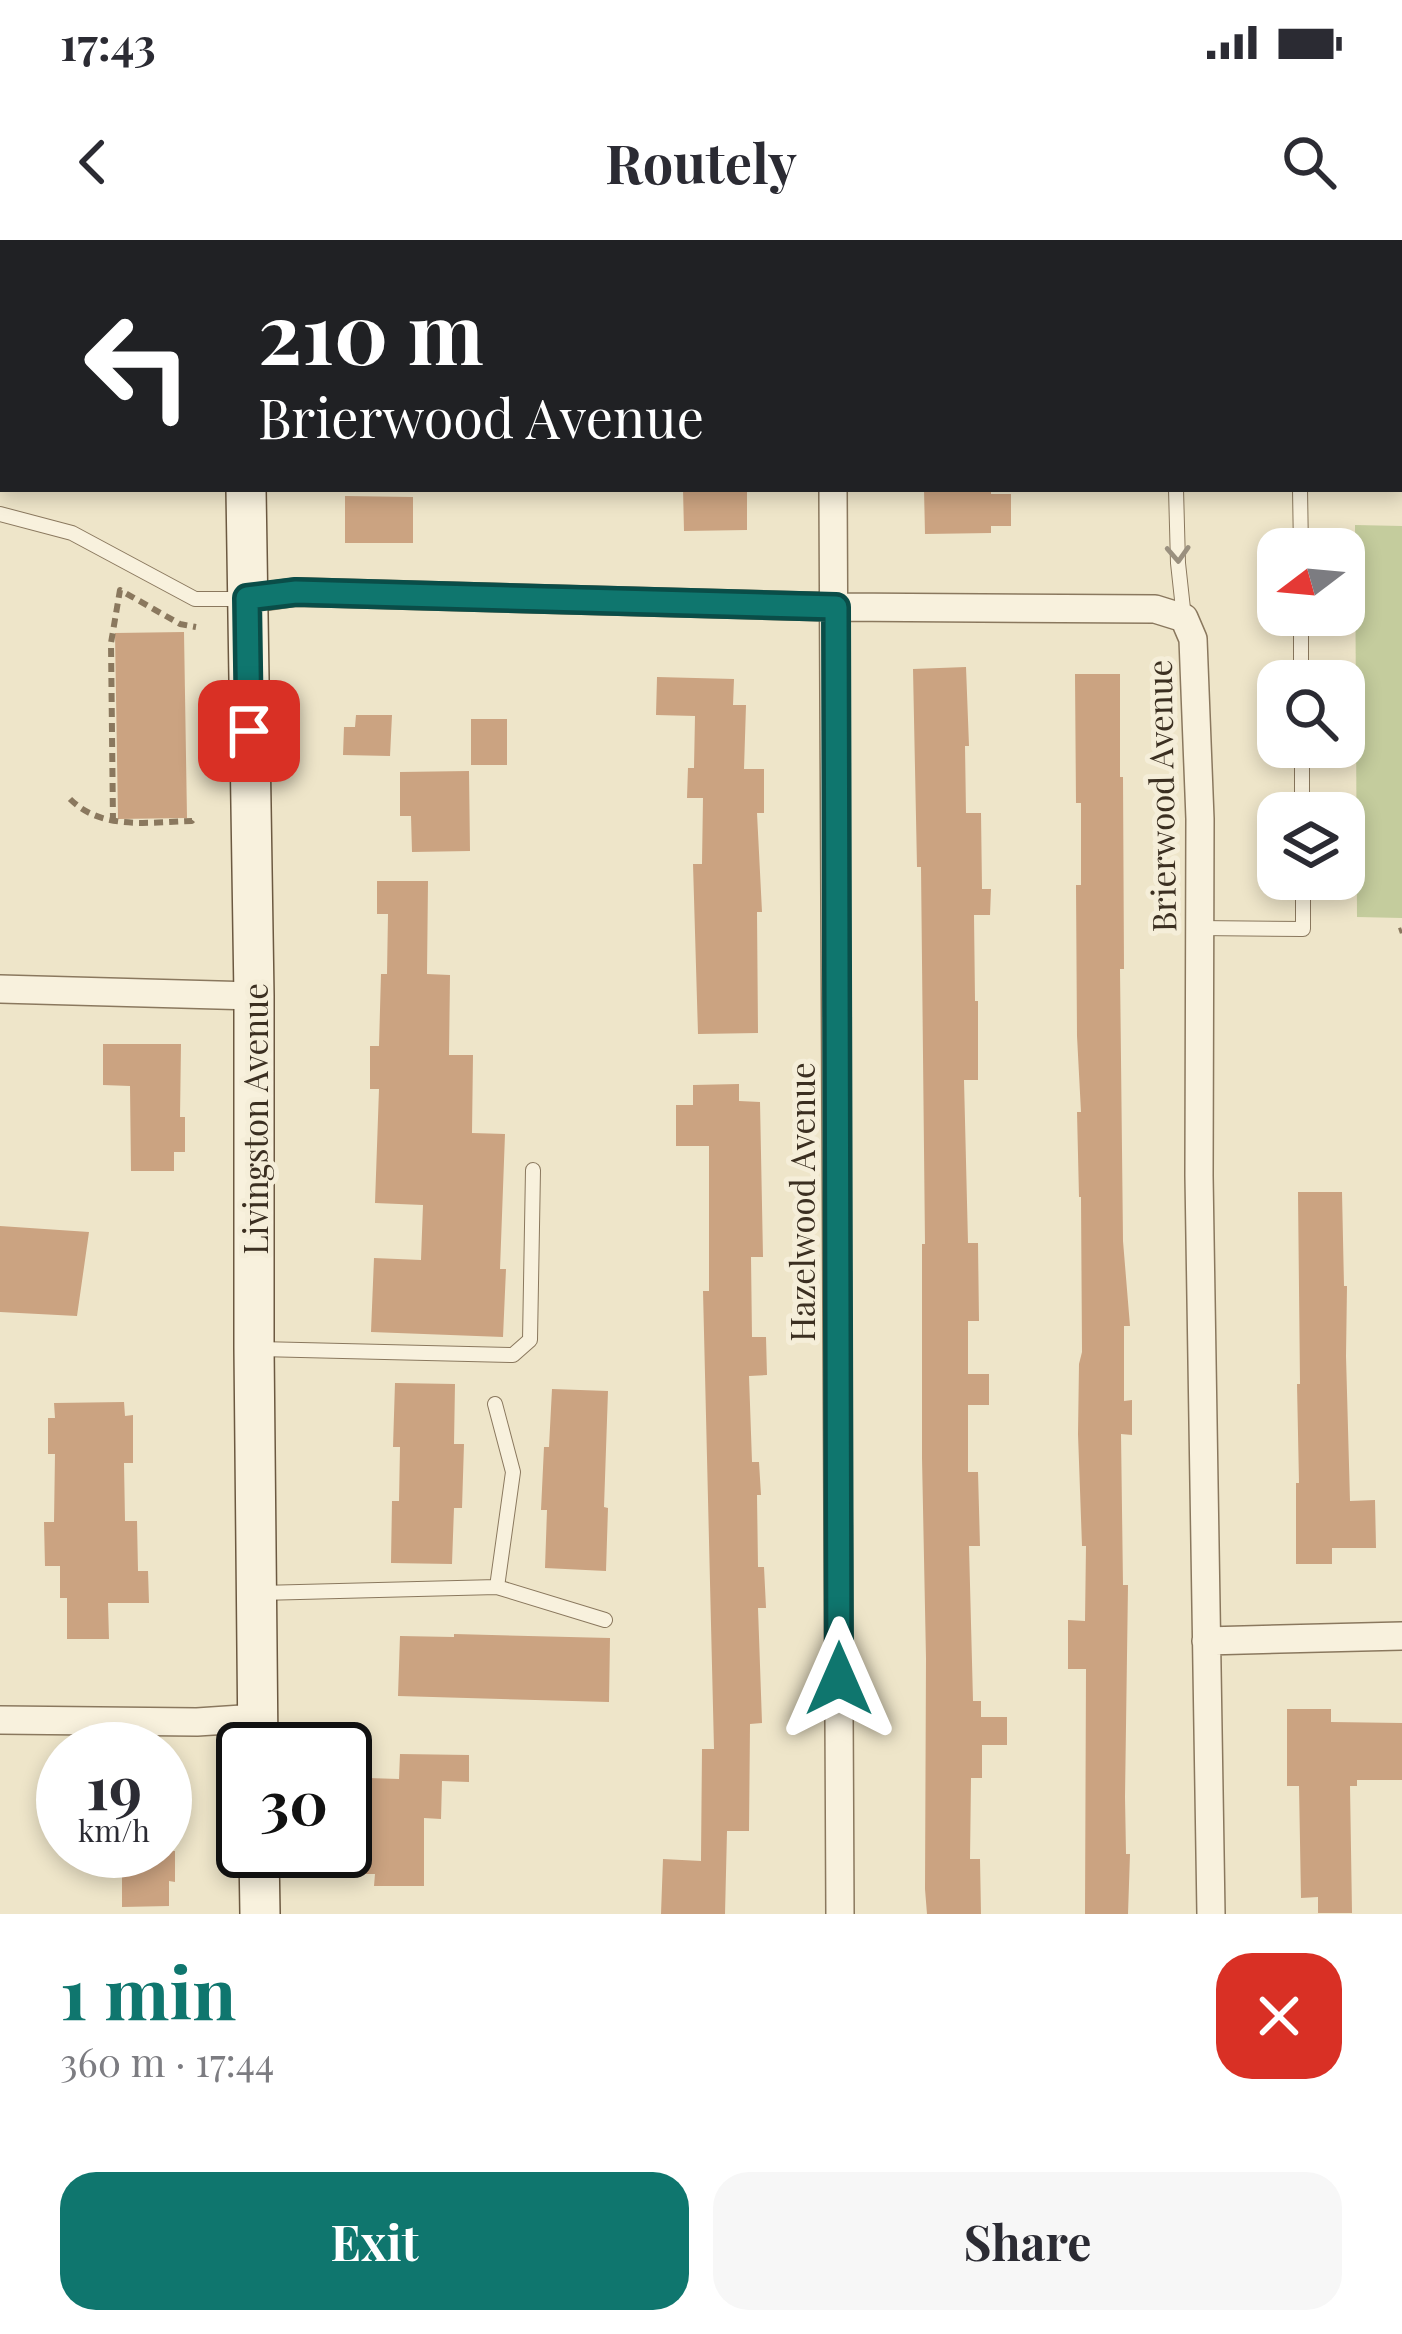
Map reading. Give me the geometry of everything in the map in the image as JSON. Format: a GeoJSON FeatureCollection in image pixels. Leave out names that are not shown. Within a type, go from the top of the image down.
{"type":"FeatureCollection","features":[{"type":"Feature","properties":{"kind":"main road","name":"Livingston Avenue"},"geometry":{"type":"LineString","coordinates":[[246,492],[258,1722]]}},
{"type":"Feature","properties":{"kind":"main road"},"geometry":{"type":"LineString","coordinates":[[260,1878],[260,1914]]}},
{"type":"Feature","properties":{"kind":"street","name":"Hazelwood Avenue"},"geometry":{"type":"LineString","coordinates":[[833,492],[840,1914]]}},
{"type":"Feature","properties":{"kind":"street","name":"Brierwood Avenue"},"geometry":{"type":"LineString","coordinates":[[247,598],[296,592],[836,607],[1155,609],[1184,618],[1193,639],[1200,819],[1211,1914]]}},
{"type":"Feature","properties":{"kind":"street"},"geometry":{"type":"LineString","coordinates":[[0,989],[254,996]]}},
{"type":"Feature","properties":{"kind":"street"},"geometry":{"type":"LineString","coordinates":[[1206,1641],[1402,1636]]}},
{"type":"Feature","properties":{"kind":"street"},"geometry":{"type":"LineString","coordinates":[[0,1720],[216,1726]]}},
{"type":"Feature","properties":{"kind":"lane"},"geometry":{"type":"LineString","coordinates":[[1176,492],[1184,618]]}},
{"type":"Feature","properties":{"kind":"lane"},"geometry":{"type":"LineString","coordinates":[[1300,492],[1301,528]]}},
{"type":"Feature","properties":{"kind":"lane"},"geometry":{"type":"LineString","coordinates":[[0,514],[72,532],[195,598],[247,598]]}},
{"type":"Feature","properties":{"kind":"lane"},"geometry":{"type":"LineString","coordinates":[[1198,928],[1303,929],[1303,900]]}},
{"type":"Feature","properties":{"kind":"lane"},"geometry":{"type":"LineString","coordinates":[[254,1348],[513,1355],[530,1340],[532,1170]]}},
{"type":"Feature","properties":{"kind":"lane"},"geometry":{"type":"LineString","coordinates":[[495,1404],[513,1472],[497,1587]]}},
{"type":"Feature","properties":{"kind":"lane"},"geometry":{"type":"LineString","coordinates":[[255,1593],[497,1587],[605,1620]]}},
{"type":"Feature","properties":{"kind":"path"},"geometry":{"type":"LineString","coordinates":[[113,822],[111,643],[120,590],[181,624],[196,627]]}},
{"type":"Feature","properties":{"kind":"path"},"geometry":{"type":"LineString","coordinates":[[70,799],[82,812],[113,822],[192,821],[196,816]]}},
{"type":"Feature","properties":{"kind":"green space"},"geometry":{"type":"Polygon","coordinates":[[[1402,526],[1402,918],[1357,917],[1357,900],[1365,900],[1365,792],[1356,792],[1356,768],[1365,768],[1365,660],[1356,660],[1356,636],[1365,636],[1365,528],[1355,528],[1402,526]]]}},
{"type":"Feature","properties":{"kind":"building"},"geometry":{"type":"Polygon","coordinates":[[[683,492],[747,492],[747,530],[684,531],[683,492]]]}},
{"type":"Feature","properties":{"kind":"building"},"geometry":{"type":"Polygon","coordinates":[[[924,492],[1011,494],[1011,526],[991,526],[991,533],[925,534],[924,492]]]}},
{"type":"Feature","properties":{"kind":"building"},"geometry":{"type":"Polygon","coordinates":[[[345,496],[413,497],[413,543],[345,543],[345,496]]]}},
{"type":"Feature","properties":{"kind":"building"},"geometry":{"type":"Polygon","coordinates":[[[184,632],[187,818],[118,819],[115,633],[184,632]]]}},
{"type":"Feature","properties":{"kind":"building"},"geometry":{"type":"Polygon","coordinates":[[[966,667],[966,813],[981,813],[982,889],[991,889],[990,915],[974,915],[978,1080],[964,1080],[968,1243],[978,1243],[979,1321],[968,1321],[968,1374],[989,1374],[989,1405],[968,1405],[968,1472],[978,1472],[980,1546],[969,1546],[973,1701],[981,1701],[981,1717],[1007,1717],[1007,1745],[982,1745],[982,1778],[971,1778],[970,1859],[980,1859],[981,1914],[927,1914],[921,867],[917,867],[913,669],[966,667]]]}},
{"type":"Feature","properties":{"kind":"building"},"geometry":{"type":"Polygon","coordinates":[[[1075,674],[1120,674],[1123,1241],[1130,1326],[1124,1326],[1124,1401],[1132,1400],[1132,1435],[1121,1434],[1123,1585],[1128,1585],[1128,1914],[1085,1914],[1086,1669],[1068,1669],[1068,1620],[1085,1621],[1086,1546],[1082,1546],[1078,1434],[1082,1352],[1076,885],[1081,885],[1081,803],[1076,803],[1075,674]]]}},
{"type":"Feature","properties":{"kind":"building"},"geometry":{"type":"Polygon","coordinates":[[[657,677],[734,679],[733,705],[746,705],[744,769],[764,769],[764,813],[757,813],[762,912],[757,912],[758,1033],[698,1034],[693,864],[702,864],[703,798],[687,798],[688,768],[694,768],[695,716],[656,715],[657,677]]]}},
{"type":"Feature","properties":{"kind":"building"},"geometry":{"type":"Polygon","coordinates":[[[356,715],[392,715],[390,756],[343,755],[344,727],[355,727],[356,715]]]}},
{"type":"Feature","properties":{"kind":"building"},"geometry":{"type":"Polygon","coordinates":[[[471,719],[507,719],[507,765],[471,765],[471,719]]]}},
{"type":"Feature","properties":{"kind":"building"},"geometry":{"type":"Polygon","coordinates":[[[469,771],[470,851],[412,852],[411,816],[400,816],[400,772],[469,771]]]}},
{"type":"Feature","properties":{"kind":"building"},"geometry":{"type":"Polygon","coordinates":[[[377,881],[428,881],[427,974],[450,975],[449,1055],[473,1055],[472,1133],[505,1134],[500,1269],[506,1269],[503,1337],[371,1332],[374,1258],[421,1260],[423,1205],[375,1203],[379,1089],[370,1089],[370,1046],[379,1046],[388,914],[377,914],[377,881]]]}},
{"type":"Feature","properties":{"kind":"building"},"geometry":{"type":"Polygon","coordinates":[[[103,1044],[181,1044],[180,1117],[185,1117],[185,1152],[174,1152],[174,1171],[131,1171],[130,1086],[103,1085],[103,1044]]]}},
{"type":"Feature","properties":{"kind":"building"},"geometry":{"type":"Polygon","coordinates":[[[739,1084],[739,1101],[760,1102],[763,1257],[751,1257],[752,1337],[766,1337],[767,1375],[749,1376],[752,1462],[759,1462],[761,1495],[757,1495],[758,1567],[764,1567],[766,1608],[758,1608],[762,1723],[750,1724],[749,1831],[727,1831],[725,1914],[661,1914],[663,1859],[701,1861],[702,1749],[714,1749],[703,1291],[709,1291],[709,1146],[676,1146],[676,1105],[693,1105],[693,1085],[739,1084]]]}},
{"type":"Feature","properties":{"kind":"building"},"geometry":{"type":"Polygon","coordinates":[[[1298,1192],[1342,1192],[1350,1501],[1375,1500],[1376,1548],[1332,1548],[1332,1564],[1296,1564],[1298,1192]]]}},
{"type":"Feature","properties":{"kind":"building"},"geometry":{"type":"Polygon","coordinates":[[[0,1226],[89,1232],[77,1316],[0,1312],[0,1226]]]}},
{"type":"Feature","properties":{"kind":"building"},"geometry":{"type":"Polygon","coordinates":[[[395,1383],[455,1384],[454,1444],[464,1444],[462,1508],[454,1508],[452,1564],[391,1563],[392,1501],[399,1501],[400,1447],[393,1447],[395,1383]]]}},
{"type":"Feature","properties":{"kind":"building"},"geometry":{"type":"Polygon","coordinates":[[[552,1389],[608,1391],[606,1571],[545,1568],[547,1510],[541,1510],[552,1389]]]}},
{"type":"Feature","properties":{"kind":"building"},"geometry":{"type":"Polygon","coordinates":[[[124,1402],[125,1416],[133,1415],[133,1463],[124,1463],[125,1521],[137,1521],[138,1571],[148,1571],[149,1603],[108,1603],[109,1639],[67,1639],[67,1598],[60,1598],[60,1566],[45,1566],[44,1522],[54,1522],[55,1454],[48,1454],[48,1418],[55,1418],[54,1403],[124,1402]]]}},
{"type":"Feature","properties":{"kind":"building"},"geometry":{"type":"Polygon","coordinates":[[[400,1636],[610,1638],[609,1702],[398,1696],[400,1636]]]}},
{"type":"Feature","properties":{"kind":"building"},"geometry":{"type":"Polygon","coordinates":[[[1287,1709],[1331,1709],[1331,1722],[1402,1723],[1402,1780],[1357,1780],[1357,1786],[1350,1786],[1352,1913],[1318,1913],[1318,1897],[1301,1898],[1299,1786],[1287,1786],[1287,1709]]]}},
{"type":"Feature","properties":{"kind":"building"},"geometry":{"type":"Polygon","coordinates":[[[400,1754],[469,1755],[469,1782],[442,1781],[441,1819],[424,1818],[424,1886],[374,1886],[372,1778],[399,1779],[400,1754]]]}},
{"type":"Feature","properties":{"kind":"building"},"geometry":{"type":"Polygon","coordinates":[[[122,1878],[175,1878],[169,1881],[169,1906],[122,1907],[122,1878]]]}},
{"type":"Feature","properties":{"kind":"route"},"geometry":{"type":"LineString","coordinates":[[249,731],[247,598],[296,592],[836,607],[839,1679]]}}]}
